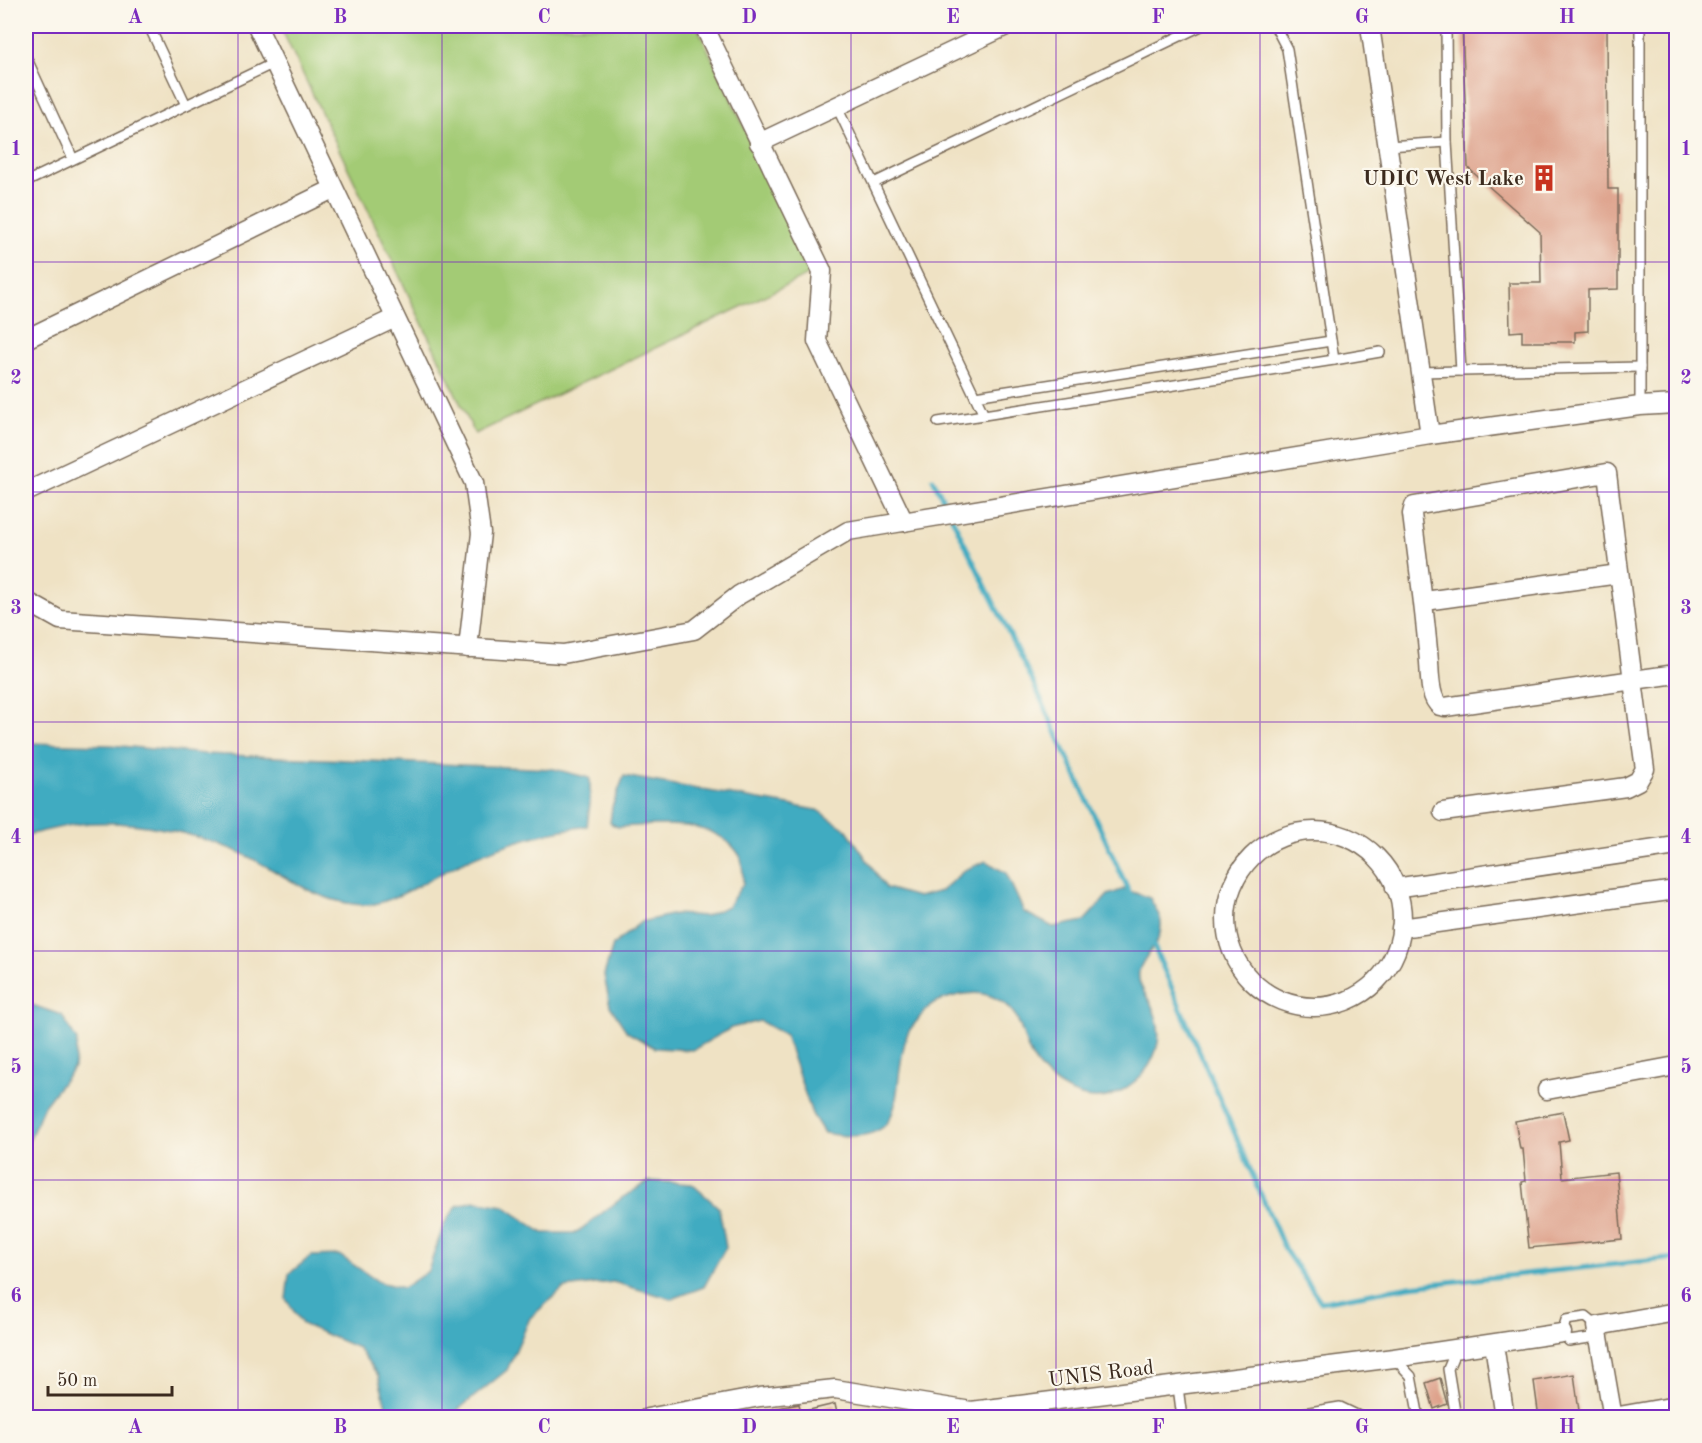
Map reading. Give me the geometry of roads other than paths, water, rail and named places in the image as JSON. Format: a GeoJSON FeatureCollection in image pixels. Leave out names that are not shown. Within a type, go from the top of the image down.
{"type":"FeatureCollection","features":[{"type":"Feature","properties":{"kind":"street"},"geometry":{"type":"LineString","coordinates":[[257,26],[474,483],[481,533],[468,648]]}},
{"type":"Feature","properties":{"kind":"street"},"geometry":{"type":"LineString","coordinates":[[704,26],[822,271],[817,341],[904,522]]}},
{"type":"Feature","properties":{"kind":"street"},"geometry":{"type":"LineString","coordinates":[[759,143],[1006,26]]}},
{"type":"Feature","properties":{"kind":"street"},"geometry":{"type":"LineString","coordinates":[[1370,26],[1430,435]]}},
{"type":"Feature","properties":{"kind":"street"},"geometry":{"type":"LineString","coordinates":[[26,339],[333,189]]}},
{"type":"Feature","properties":{"kind":"street"},"geometry":{"type":"LineString","coordinates":[[26,492],[395,318]]}},
{"type":"Feature","properties":{"kind":"street"},"geometry":{"type":"LineString","coordinates":[[26,602],[60,620],[563,654],[694,630],[739,595],[848,531],[1430,435],[1640,406],[1677,404]]}},
{"type":"Feature","properties":{"kind":"street"},"geometry":{"type":"LineString","coordinates":[[1443,812],[1626,787],[1638,781],[1645,769],[1633,679],[1619,574],[1607,473],[1414,506],[1412,514],[1425,602],[1434,699],[1440,706],[1633,679],[1677,674]]}},
{"type":"Feature","properties":{"kind":"street"},"geometry":{"type":"LineString","coordinates":[[1425,602],[1619,574]]}},
{"type":"Feature","properties":{"kind":"street"},"geometry":{"type":"LineString","coordinates":[[1319,831],[1348,838],[1374,854],[1392,878],[1395,888],[1401,906],[1401,928],[1391,961],[1374,983],[1352,999],[1325,1006],[1297,1006],[1270,996],[1249,979],[1233,956],[1226,927],[1228,897],[1240,869],[1262,848],[1289,834],[1319,831]]}},
{"type":"Feature","properties":{"kind":"street"},"geometry":{"type":"LineString","coordinates":[[1395,888],[1677,846]]}},
{"type":"Feature","properties":{"kind":"street"},"geometry":{"type":"LineString","coordinates":[[1401,928],[1677,890]]}},
{"type":"Feature","properties":{"kind":"street"},"geometry":{"type":"LineString","coordinates":[[1547,1090],[1677,1066]]}},
{"type":"Feature","properties":{"kind":"street","name":"UNIS Road"},"geometry":{"type":"LineString","coordinates":[[1597,1326],[1677,1312]]}},
{"type":"Feature","properties":{"kind":"street"},"geometry":{"type":"LineString","coordinates":[[1597,1326],[1613,1417],[1677,1406]]}},
{"type":"Feature","properties":{"kind":"street","name":"UNIS Road"},"geometry":{"type":"LineString","coordinates":[[647,1418],[760,1397],[835,1389],[971,1414],[1456,1350],[1562,1333]]}},
{"type":"Feature","properties":{"kind":"street"},"geometry":{"type":"LineString","coordinates":[[1494,1344],[1505,1418]]}},
{"type":"Feature","properties":{"kind":"lane"},"geometry":{"type":"LineString","coordinates":[[149,26],[186,105]]}},
{"type":"Feature","properties":{"kind":"lane"},"geometry":{"type":"LineString","coordinates":[[874,183],[1202,26]]}},
{"type":"Feature","properties":{"kind":"lane"},"geometry":{"type":"LineString","coordinates":[[1275,26],[1287,49],[1334,360]]}},
{"type":"Feature","properties":{"kind":"lane"},"geometry":{"type":"LineString","coordinates":[[1446,26],[1447,142],[1461,371]]}},
{"type":"Feature","properties":{"kind":"lane"},"geometry":{"type":"LineString","coordinates":[[1640,26],[1640,406]]}},
{"type":"Feature","properties":{"kind":"lane"},"geometry":{"type":"LineString","coordinates":[[26,57],[73,159]]}},
{"type":"Feature","properties":{"kind":"lane"},"geometry":{"type":"LineString","coordinates":[[26,182],[274,63]]}},
{"type":"Feature","properties":{"kind":"lane"},"geometry":{"type":"LineString","coordinates":[[836,105],[984,415]]}},
{"type":"Feature","properties":{"kind":"lane"},"geometry":{"type":"LineString","coordinates":[[1388,147],[1447,142]]}},
{"type":"Feature","properties":{"kind":"lane"},"geometry":{"type":"LineString","coordinates":[[975,396],[1331,341]]}},
{"type":"Feature","properties":{"kind":"lane"},"geometry":{"type":"LineString","coordinates":[[938,422],[1380,352]]}},
{"type":"Feature","properties":{"kind":"lane"},"geometry":{"type":"LineString","coordinates":[[1420,372],[1640,367]]}},
{"type":"Feature","properties":{"kind":"lane"},"geometry":{"type":"LineString","coordinates":[[1147,369],[1149,389]]}},
{"type":"Feature","properties":{"kind":"lane","name":"UNIS Road"},"geometry":{"type":"LineString","coordinates":[[1586,1317],[1597,1326],[1590,1338],[1569,1341],[1562,1333],[1566,1320],[1576,1318],[1586,1317]]}},
{"type":"Feature","properties":{"kind":"lane"},"geometry":{"type":"LineString","coordinates":[[1429,1418],[1455,1416],[1448,1369],[1456,1350]]}},
{"type":"Feature","properties":{"kind":"lane"},"geometry":{"type":"LineString","coordinates":[[1394,1358],[1411,1376],[1419,1418]]}},
{"type":"Feature","properties":{"kind":"lane"},"geometry":{"type":"LineString","coordinates":[[1178,1387],[1182,1418]]}},
{"type":"Feature","properties":{"kind":"lane"},"geometry":{"type":"LineString","coordinates":[[1273,1418],[1340,1407],[1363,1418]]}},
{"type":"Feature","properties":{"kind":"water"},"geometry":{"type":"Polygon","coordinates":[[[26,743],[110,745],[205,754],[554,769],[590,778],[590,803],[587,826],[538,835],[492,850],[376,904],[347,903],[313,892],[234,850],[178,832],[138,825],[99,823],[72,825],[26,835],[26,743]]]}},
{"type":"Feature","properties":{"kind":"water"},"geometry":{"type":"Polygon","coordinates":[[[624,776],[817,810],[847,830],[886,888],[918,897],[941,891],[965,870],[986,861],[1006,873],[1024,912],[1053,927],[1084,921],[1108,895],[1124,889],[1150,898],[1161,920],[1160,933],[1157,942],[1142,964],[1139,981],[1158,1022],[1158,1043],[1153,1059],[1135,1082],[1121,1091],[1109,1096],[1084,1097],[1060,1086],[1041,1069],[1033,1059],[1017,1019],[1006,1005],[990,996],[974,993],[943,999],[931,1004],[908,1033],[902,1056],[897,1096],[893,1112],[886,1124],[873,1133],[853,1136],[824,1133],[812,1114],[785,1035],[760,1021],[731,1028],[693,1050],[655,1048],[627,1032],[610,1006],[604,975],[613,945],[641,922],[675,914],[705,916],[728,906],[743,884],[742,865],[740,856],[729,843],[716,834],[701,829],[667,825],[618,827],[610,823],[612,807],[624,776]]]}},
{"type":"Feature","properties":{"kind":"water"},"geometry":{"type":"Polygon","coordinates":[[[26,1003],[62,1015],[77,1041],[74,1067],[44,1106],[27,1145],[26,1231],[26,1003]]]}},
{"type":"Feature","properties":{"kind":"water"},"geometry":{"type":"Polygon","coordinates":[[[650,1181],[692,1184],[719,1208],[726,1247],[704,1287],[672,1299],[613,1282],[564,1288],[530,1318],[507,1370],[449,1417],[389,1417],[378,1375],[358,1348],[302,1324],[286,1299],[289,1274],[311,1256],[339,1255],[379,1282],[403,1288],[428,1271],[444,1224],[457,1206],[474,1201],[504,1206],[543,1233],[576,1233],[623,1197],[650,1181]]]}},
{"type":"Feature","properties":{"kind":"waterway"},"geometry":{"type":"LineString","coordinates":[[933,479],[948,510]]}},
{"type":"Feature","properties":{"kind":"waterway"},"geometry":{"type":"LineString","coordinates":[[952,518],[1033,682],[1132,898]]}},
{"type":"Feature","properties":{"kind":"waterway"},"geometry":{"type":"LineString","coordinates":[[1152,942],[1285,1250],[1321,1302],[1410,1286],[1676,1258]]}},
{"type":"Feature","properties":{"kind":"place","name":"UDIC West Lake"},"geometry":{"type":"Point","coordinates":[1544,178]}}]}
